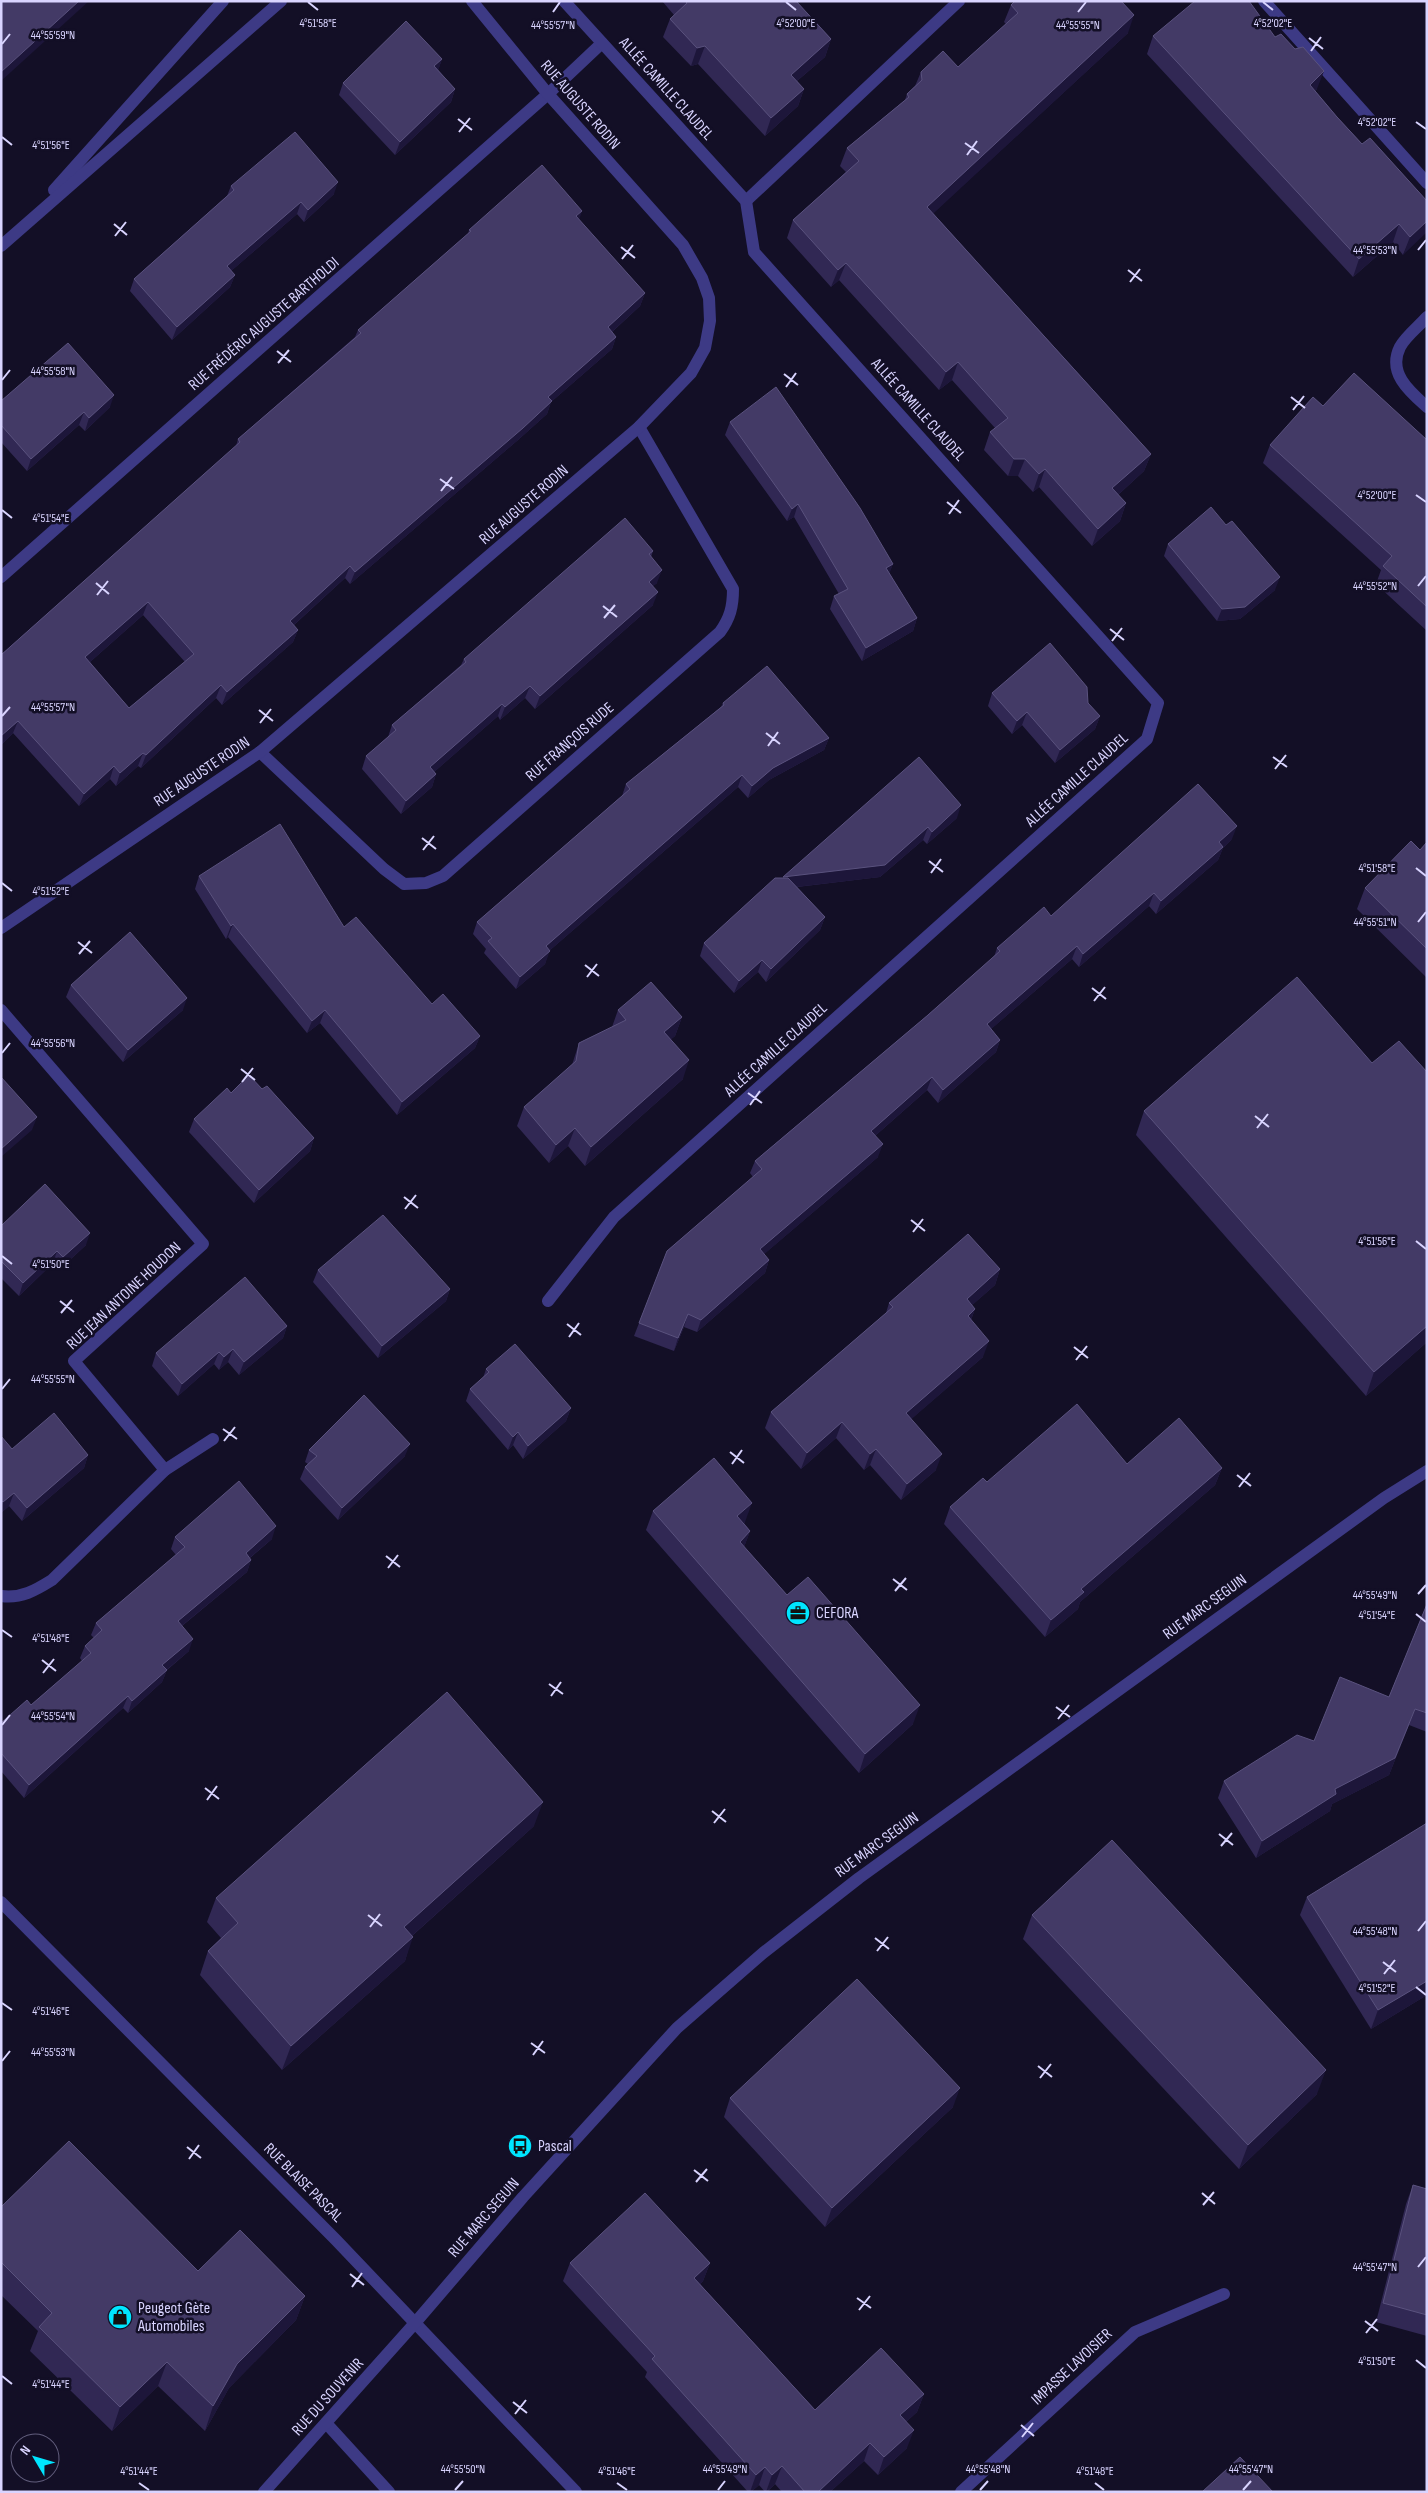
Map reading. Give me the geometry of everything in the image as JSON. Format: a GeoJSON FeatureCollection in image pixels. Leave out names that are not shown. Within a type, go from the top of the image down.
{"type":"FeatureCollection","features":[{"type":"Feature","properties":{"kind":"street"},"geometry":{"type":"LineString","coordinates":[[21,228],[223,1]]}},
{"type":"Feature","properties":{"kind":"street"},"geometry":{"type":"LineString","coordinates":[[1,246],[281,1]]}},
{"type":"Feature","properties":{"kind":"street","name":"RUE AUGUSTE RODIN"},"geometry":{"type":"LineString","coordinates":[[1,928],[260,752],[639,427],[691,373],[704,348],[710,321],[709,298],[702,278],[683,245],[548,94],[472,1]]}},
{"type":"Feature","properties":{"kind":"street","name":"ALLÉE CAMILLE CLAUDEL"},"geometry":{"type":"LineString","coordinates":[[548,1301],[614,1217],[1147,739],[1158,702],[754,252],[746,201],[564,1]]}},
{"type":"Feature","properties":{"kind":"street"},"geometry":{"type":"LineString","coordinates":[[746,201],[959,1]]}},
{"type":"Feature","properties":{"kind":"street"},"geometry":{"type":"LineString","coordinates":[[1264,1],[1427,183]]}},
{"type":"Feature","properties":{"kind":"street","name":"ALLÉE CAMILLE CLAUDEL"},"geometry":{"type":"LineString","coordinates":[[548,94],[602,43]]}},
{"type":"Feature","properties":{"kind":"street","name":"RUE FRÉDÉRIC AUGUSTE BARTHOLDI"},"geometry":{"type":"LineString","coordinates":[[1,577],[548,94]]}},
{"type":"Feature","properties":{"kind":"street"},"geometry":{"type":"LineString","coordinates":[[1427,317],[1400,347],[1396,368],[1404,388],[1427,407]]}},
{"type":"Feature","properties":{"kind":"street","name":"RUE FRANÇOIS RUDE"},"geometry":{"type":"LineString","coordinates":[[260,752],[384,869],[404,884],[426,882],[443,876],[720,632],[728,620],[733,608],[733,589],[639,427]]}},
{"type":"Feature","properties":{"kind":"street","name":"RUE JEAN ANTOINE HOUDON"},"geometry":{"type":"LineString","coordinates":[[1,1010],[203,1244],[74,1361],[165,1470]]}},
{"type":"Feature","properties":{"kind":"street"},"geometry":{"type":"LineString","coordinates":[[1,1596],[15,1598],[36,1590],[52,1580],[165,1470],[213,1439]]}},
{"type":"Feature","properties":{"kind":"street","name":"RUE MARC SEGUIN"},"geometry":{"type":"LineString","coordinates":[[415,2323],[524,2197],[677,2028],[763,1953],[859,1878],[1384,1498],[1427,1471]]}},
{"type":"Feature","properties":{"kind":"street","name":"RUE BLAISE PASCAL"},"geometry":{"type":"LineString","coordinates":[[1,1902],[336,2240],[576,2492]]}},
{"type":"Feature","properties":{"kind":"street","name":"IMPASSE LAVOISIER"},"geometry":{"type":"LineString","coordinates":[[960,2492],[1135,2332],[1224,2294]]}},
{"type":"Feature","properties":{"kind":"street","name":"RUE DU SOUVENIR"},"geometry":{"type":"LineString","coordinates":[[264,2492],[415,2323]]}},
{"type":"Feature","properties":{"kind":"street"},"geometry":{"type":"LineString","coordinates":[[326,2423],[389,2492]]}},
{"type":"Feature","properties":{"kind":"building"},"geometry":{"type":"Polygon","coordinates":[[[1,1],[79,1],[1,72],[1,1]]]}},
{"type":"Feature","properties":{"kind":"building"},"geometry":{"type":"Polygon","coordinates":[[[685,1],[796,1],[831,39],[791,75],[804,89],[771,118],[705,46],[697,48],[670,19],[687,3],[685,1]]]}},
{"type":"Feature","properties":{"kind":"building"},"geometry":{"type":"Polygon","coordinates":[[[1015,1],[1121,1],[1134,15],[927,207],[1151,454],[1112,488],[1126,503],[1098,529],[1045,469],[1039,474],[1025,459],[1014,459],[990,432],[1008,418],[958,362],[946,372],[846,263],[838,270],[793,220],[859,161],[847,148],[909,97],[907,94],[922,80],[921,72],[943,51],[958,67],[1018,13],[1011,5],[1015,1]]]}},
{"type":"Feature","properties":{"kind":"building"},"geometry":{"type":"Polygon","coordinates":[[[1195,1],[1249,1],[1275,37],[1281,34],[1295,49],[1303,47],[1324,71],[1310,85],[1362,144],[1370,138],[1427,201],[1427,221],[1410,237],[1399,224],[1359,259],[1153,36],[1195,1]]]}},
{"type":"Feature","properties":{"kind":"building"},"geometry":{"type":"Polygon","coordinates":[[[406,21],[442,59],[434,66],[455,89],[400,142],[343,83],[406,21]]]}},
{"type":"Feature","properties":{"kind":"building"},"geometry":{"type":"Polygon","coordinates":[[[295,132],[338,182],[308,210],[301,202],[227,266],[235,275],[177,327],[134,279],[234,190],[231,186],[295,132]]]}},
{"type":"Feature","properties":{"kind":"building"},"geometry":{"type":"Polygon","coordinates":[[[542,165],[582,211],[576,216],[645,293],[608,327],[616,337],[548,397],[552,401],[523,428],[355,572],[350,566],[290,621],[298,630],[227,692],[221,685],[146,755],[143,753],[120,773],[114,766],[84,794],[18,721],[1,736],[1,655],[240,442],[238,439],[361,333],[358,330],[471,231],[469,230],[542,165]],[[148,602],[85,657],[129,708],[194,654],[148,602]]]}},
{"type":"Feature","properties":{"kind":"building"},"geometry":{"type":"Polygon","coordinates":[[[68,343],[114,395],[89,418],[84,412],[31,459],[1,425],[1,401],[68,343]]]}},
{"type":"Feature","properties":{"kind":"building"},"geometry":{"type":"Polygon","coordinates":[[[1354,373],[1427,440],[1427,607],[1383,566],[1392,556],[1270,445],[1313,397],[1323,406],[1354,373]]]}},
{"type":"Feature","properties":{"kind":"building"},"geometry":{"type":"Polygon","coordinates":[[[776,387],[860,508],[893,564],[886,568],[917,618],[866,648],[834,596],[848,589],[798,504],[792,509],[730,422],[776,387]]]}},
{"type":"Feature","properties":{"kind":"building"},"geometry":{"type":"Polygon","coordinates":[[[1211,507],[1226,525],[1232,521],[1280,577],[1245,607],[1222,609],[1168,544],[1211,507]]]}},
{"type":"Feature","properties":{"kind":"building"},"geometry":{"type":"Polygon","coordinates":[[[625,518],[653,551],[649,554],[662,570],[649,582],[658,592],[540,696],[530,686],[505,707],[502,704],[430,767],[436,774],[406,801],[366,756],[396,730],[392,725],[466,662],[464,659],[625,518]]]}},
{"type":"Feature","properties":{"kind":"building"},"geometry":{"type":"Polygon","coordinates":[[[1050,643],[1087,687],[1088,703],[1100,716],[1060,750],[1027,712],[1017,721],[992,693],[1050,643]]]}},
{"type":"Feature","properties":{"kind":"building"},"geometry":{"type":"Polygon","coordinates":[[[767,666],[829,738],[773,768],[752,786],[742,775],[546,946],[550,951],[520,977],[488,941],[492,938],[477,922],[630,789],[626,784],[724,705],[723,703],[767,666]]]}},
{"type":"Feature","properties":{"kind":"building"},"geometry":{"type":"Polygon","coordinates":[[[919,757],[961,805],[932,832],[928,827],[885,865],[783,877],[919,757]]]}},
{"type":"Feature","properties":{"kind":"building"},"geometry":{"type":"Polygon","coordinates":[[[1198,784],[1237,826],[1219,842],[1223,847],[1161,901],[1154,893],[1083,954],[1077,946],[987,1024],[1000,1040],[943,1090],[932,1077],[871,1131],[883,1144],[760,1249],[769,1260],[701,1320],[688,1314],[678,1338],[639,1323],[667,1251],[762,1169],[755,1161],[928,1015],[1000,951],[997,948],[1044,907],[1051,916],[1198,784]]]}},
{"type":"Feature","properties":{"kind":"building"},"geometry":{"type":"Polygon","coordinates":[[[280,824],[344,927],[356,917],[432,1004],[443,994],[480,1036],[402,1102],[325,1010],[312,1021],[233,924],[231,926],[199,876],[280,824]]]}},
{"type":"Feature","properties":{"kind":"building"},"geometry":{"type":"Polygon","coordinates":[[[1411,841],[1420,850],[1427,842],[1427,949],[1365,888],[1411,841]]]}},
{"type":"Feature","properties":{"kind":"building"},"geometry":{"type":"Polygon","coordinates":[[[775,878],[788,878],[825,917],[771,969],[762,960],[739,981],[704,943],[775,878]]]}},
{"type":"Feature","properties":{"kind":"building"},"geometry":{"type":"Polygon","coordinates":[[[130,932],[187,998],[128,1050],[71,985],[130,932]]]}},
{"type":"Feature","properties":{"kind":"building"},"geometry":{"type":"Polygon","coordinates":[[[1297,977],[1372,1063],[1399,1041],[1427,1072],[1427,1326],[1374,1372],[1144,1111],[1297,977]]]}},
{"type":"Feature","properties":{"kind":"building"},"geometry":{"type":"Polygon","coordinates":[[[651,982],[682,1017],[664,1032],[689,1060],[591,1147],[575,1128],[556,1145],[524,1107],[576,1061],[579,1043],[626,1020],[618,1010],[651,982]]]}},
{"type":"Feature","properties":{"kind":"building"},"geometry":{"type":"Polygon","coordinates":[[[249,1075],[262,1089],[267,1086],[314,1138],[259,1190],[194,1119],[227,1088],[231,1093],[249,1075]]]}},
{"type":"Feature","properties":{"kind":"building"},"geometry":{"type":"Polygon","coordinates":[[[1,1077],[37,1117],[1,1149],[1,1077]]]}},
{"type":"Feature","properties":{"kind":"building"},"geometry":{"type":"Polygon","coordinates":[[[45,1184],[90,1233],[63,1257],[57,1251],[23,1283],[1,1261],[1,1226],[45,1184]]]}},
{"type":"Feature","properties":{"kind":"building"},"geometry":{"type":"Polygon","coordinates":[[[383,1215],[450,1289],[382,1346],[318,1270],[383,1215]]]}},
{"type":"Feature","properties":{"kind":"building"},"geometry":{"type":"Polygon","coordinates":[[[968,1234],[1000,1269],[967,1299],[975,1309],[968,1316],[989,1341],[906,1413],[942,1454],[907,1484],[876,1449],[870,1454],[842,1422],[807,1453],[771,1412],[893,1307],[889,1303],[968,1234]]]}},
{"type":"Feature","properties":{"kind":"building"},"geometry":{"type":"Polygon","coordinates":[[[245,1277],[287,1326],[244,1362],[233,1349],[224,1357],[219,1352],[182,1384],[156,1353],[245,1277]]]}},
{"type":"Feature","properties":{"kind":"building"},"geometry":{"type":"Polygon","coordinates":[[[515,1344],[571,1408],[528,1446],[518,1432],[513,1437],[470,1389],[489,1372],[486,1369],[515,1344]]]}},
{"type":"Feature","properties":{"kind":"building"},"geometry":{"type":"Polygon","coordinates":[[[364,1395],[410,1444],[342,1508],[305,1467],[317,1456],[309,1450],[364,1395]]]}},
{"type":"Feature","properties":{"kind":"building"},"geometry":{"type":"Polygon","coordinates":[[[1077,1404],[1127,1464],[1179,1418],[1222,1468],[1081,1589],[1084,1592],[1051,1620],[950,1507],[983,1478],[987,1482],[1077,1404]]]}},
{"type":"Feature","properties":{"kind":"building"},"geometry":{"type":"Polygon","coordinates":[[[54,1413],[88,1455],[27,1508],[14,1493],[3,1502],[1,1500],[1,1436],[12,1449],[54,1413]]]}},
{"type":"Feature","properties":{"kind":"building"},"geometry":{"type":"Polygon","coordinates":[[[714,1458],[752,1503],[737,1516],[750,1531],[740,1542],[787,1595],[808,1577],[920,1705],[865,1754],[653,1511],[714,1458]]]}},
{"type":"Feature","properties":{"kind":"building"},"geometry":{"type":"Polygon","coordinates":[[[239,1481],[276,1526],[246,1553],[251,1560],[178,1621],[193,1639],[162,1665],[167,1670],[132,1701],[128,1696],[29,1785],[1,1753],[1,1723],[27,1700],[31,1705],[91,1653],[85,1646],[102,1630],[96,1623],[185,1547],[175,1537],[239,1481]]]}},
{"type":"Feature","properties":{"kind":"building"},"geometry":{"type":"Polygon","coordinates":[[[1427,1604],[1427,1713],[1415,1709],[1395,1758],[1335,1789],[1336,1794],[1262,1841],[1224,1781],[1297,1735],[1314,1741],[1340,1677],[1389,1697],[1427,1604]]]}},
{"type":"Feature","properties":{"kind":"building"},"geometry":{"type":"Polygon","coordinates":[[[447,1692],[543,1802],[404,1927],[413,1937],[291,2046],[208,1951],[238,1923],[216,1898],[447,1692]]]}},
{"type":"Feature","properties":{"kind":"building"},"geometry":{"type":"Polygon","coordinates":[[[1427,1823],[1427,1981],[1378,2010],[1307,1897],[1427,1823]]]}},
{"type":"Feature","properties":{"kind":"building"},"geometry":{"type":"Polygon","coordinates":[[[1112,1840],[1326,2070],[1248,2145],[1032,1915],[1112,1840]]]}},
{"type":"Feature","properties":{"kind":"building"},"geometry":{"type":"Polygon","coordinates":[[[857,1979],[960,2088],[832,2208],[730,2098],[857,1979]]]}},
{"type":"Feature","properties":{"kind":"building"},"geometry":{"type":"Polygon","coordinates":[[[69,2141],[198,2271],[240,2230],[305,2296],[237,2364],[213,2406],[167,2362],[120,2407],[39,2327],[52,2313],[1,2262],[1,2207],[69,2141]]]}},
{"type":"Feature","properties":{"kind":"building"},"geometry":{"type":"Polygon","coordinates":[[[1413,2185],[1427,2189],[1427,2315],[1383,2303],[1413,2185]]]}},
{"type":"Feature","properties":{"kind":"building"},"geometry":{"type":"Polygon","coordinates":[[[645,2193],[710,2263],[694,2278],[815,2410],[881,2348],[924,2394],[900,2415],[914,2430],[884,2457],[870,2443],[818,2492],[805,2492],[782,2466],[772,2475],[765,2467],[756,2475],[652,2359],[655,2356],[570,2263],[645,2193]]]}},
{"type":"Feature","properties":{"kind":"building"},"geometry":{"type":"Polygon","coordinates":[[[1240,2457],[1273,2492],[1202,2492],[1240,2457]]]}},
{"type":"Feature","properties":{"kind":"place","name":"CEFORA"},"geometry":{"type":"Point","coordinates":[798,1613]}},
{"type":"Feature","properties":{"kind":"place","name":"Pascal"},"geometry":{"type":"Point","coordinates":[520,2146]}},
{"type":"Feature","properties":{"kind":"place","name":"Peugeot Gète Automobiles"},"geometry":{"type":"Point","coordinates":[120,2317]}}]}
